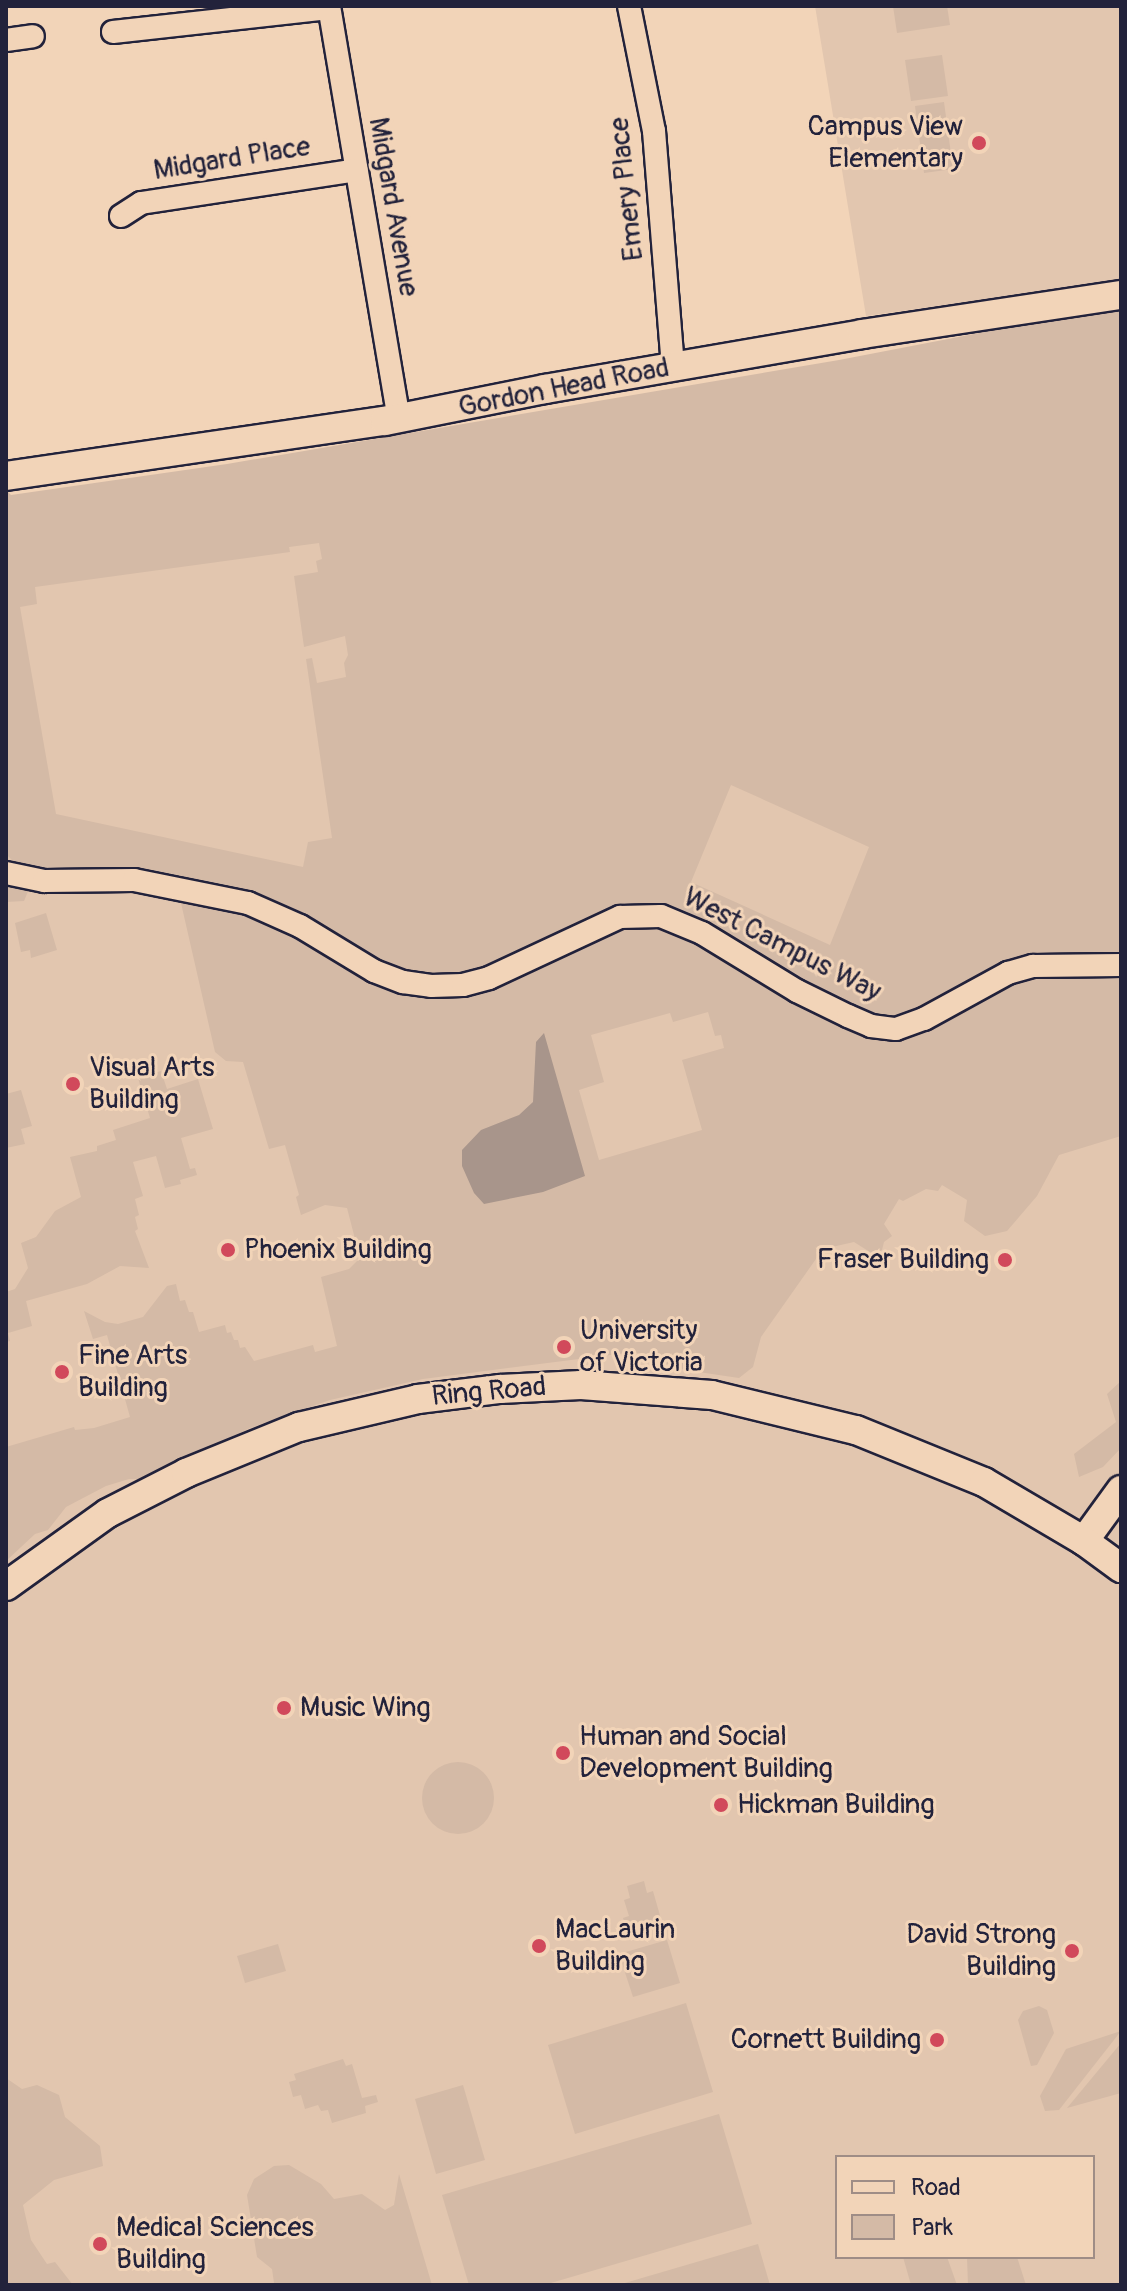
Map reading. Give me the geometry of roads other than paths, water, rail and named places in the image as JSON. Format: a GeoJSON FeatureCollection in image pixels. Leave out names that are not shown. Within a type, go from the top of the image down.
{"type":"FeatureCollection","features":[{"type":"Feature","properties":{"kind":"street","name":"Emery Place"},"geometry":{"type":"LineString","coordinates":[[629,6],[654,131],[673,367]]}},
{"type":"Feature","properties":{"kind":"street"},"geometry":{"type":"LineString","coordinates":[[113,32],[329,7]]}},
{"type":"Feature","properties":{"kind":"street","name":"Midgard Avenue"},"geometry":{"type":"LineString","coordinates":[[329,7],[399,419]]}},
{"type":"Feature","properties":{"kind":"street"},"geometry":{"type":"LineString","coordinates":[[6,40],[33,36]]}},
{"type":"Feature","properties":{"kind":"street","name":"Midgard Place"},"geometry":{"type":"LineString","coordinates":[[121,216],[141,203],[356,170]]}},
{"type":"Feature","properties":{"kind":"street","name":"Gordon Head Road"},"geometry":{"type":"LineString","coordinates":[[6,476],[399,419],[673,367],[1121,295]]}},
{"type":"Feature","properties":{"kind":"street","name":"West Campus Way"},"geometry":{"type":"LineString","coordinates":[[6,873],[44,881],[134,880],[199,890],[248,903],[300,926],[390,978],[431,986],[463,985],[489,978],[620,917],[661,916],[702,933],[797,991],[848,1016],[871,1026],[896,1029],[924,1019],[1008,973],[1033,966],[1121,965]]}},
{"type":"Feature","properties":{"kind":"street","name":"Ring Road"},"geometry":{"type":"LineString","coordinates":[[6,1586],[108,1513],[235,1451],[346,1414],[418,1399],[519,1387],[581,1385],[678,1391],[807,1416],[856,1430],[946,1464],[1084,1541],[1121,1568]]}},
{"type":"Feature","properties":{"kind":"street"},"geometry":{"type":"LineString","coordinates":[[1084,1541],[1121,1490]]}},
{"type":"Feature","properties":{"kind":"place","name":"Campus View Elementary"},"geometry":{"type":"Point","coordinates":[979,143]}},
{"type":"Feature","properties":{"kind":"place","name":"Visual Arts Building"},"geometry":{"type":"Point","coordinates":[73,1084]}},
{"type":"Feature","properties":{"kind":"place","name":"Phoenix Building"},"geometry":{"type":"Point","coordinates":[228,1250]}},
{"type":"Feature","properties":{"kind":"place","name":"Fraser Building"},"geometry":{"type":"Point","coordinates":[1005,1260]}},
{"type":"Feature","properties":{"kind":"place","name":"University of Victoria"},"geometry":{"type":"Point","coordinates":[564,1347]}},
{"type":"Feature","properties":{"kind":"place","name":"Fine Arts Building"},"geometry":{"type":"Point","coordinates":[62,1372]}},
{"type":"Feature","properties":{"kind":"place","name":"Music Wing"},"geometry":{"type":"Point","coordinates":[284,1708]}},
{"type":"Feature","properties":{"kind":"place","name":"Human and Social Development Building"},"geometry":{"type":"Point","coordinates":[563,1753]}},
{"type":"Feature","properties":{"kind":"place","name":"Hickman Building"},"geometry":{"type":"Point","coordinates":[721,1805]}},
{"type":"Feature","properties":{"kind":"place","name":"MacLaurin Building"},"geometry":{"type":"Point","coordinates":[539,1946]}},
{"type":"Feature","properties":{"kind":"place","name":"David Strong Building"},"geometry":{"type":"Point","coordinates":[1072,1951]}},
{"type":"Feature","properties":{"kind":"place","name":"Cornett Building"},"geometry":{"type":"Point","coordinates":[937,2040]}},
{"type":"Feature","properties":{"kind":"place","name":"Medical Sciences Building"},"geometry":{"type":"Point","coordinates":[100,2244]}}]}
